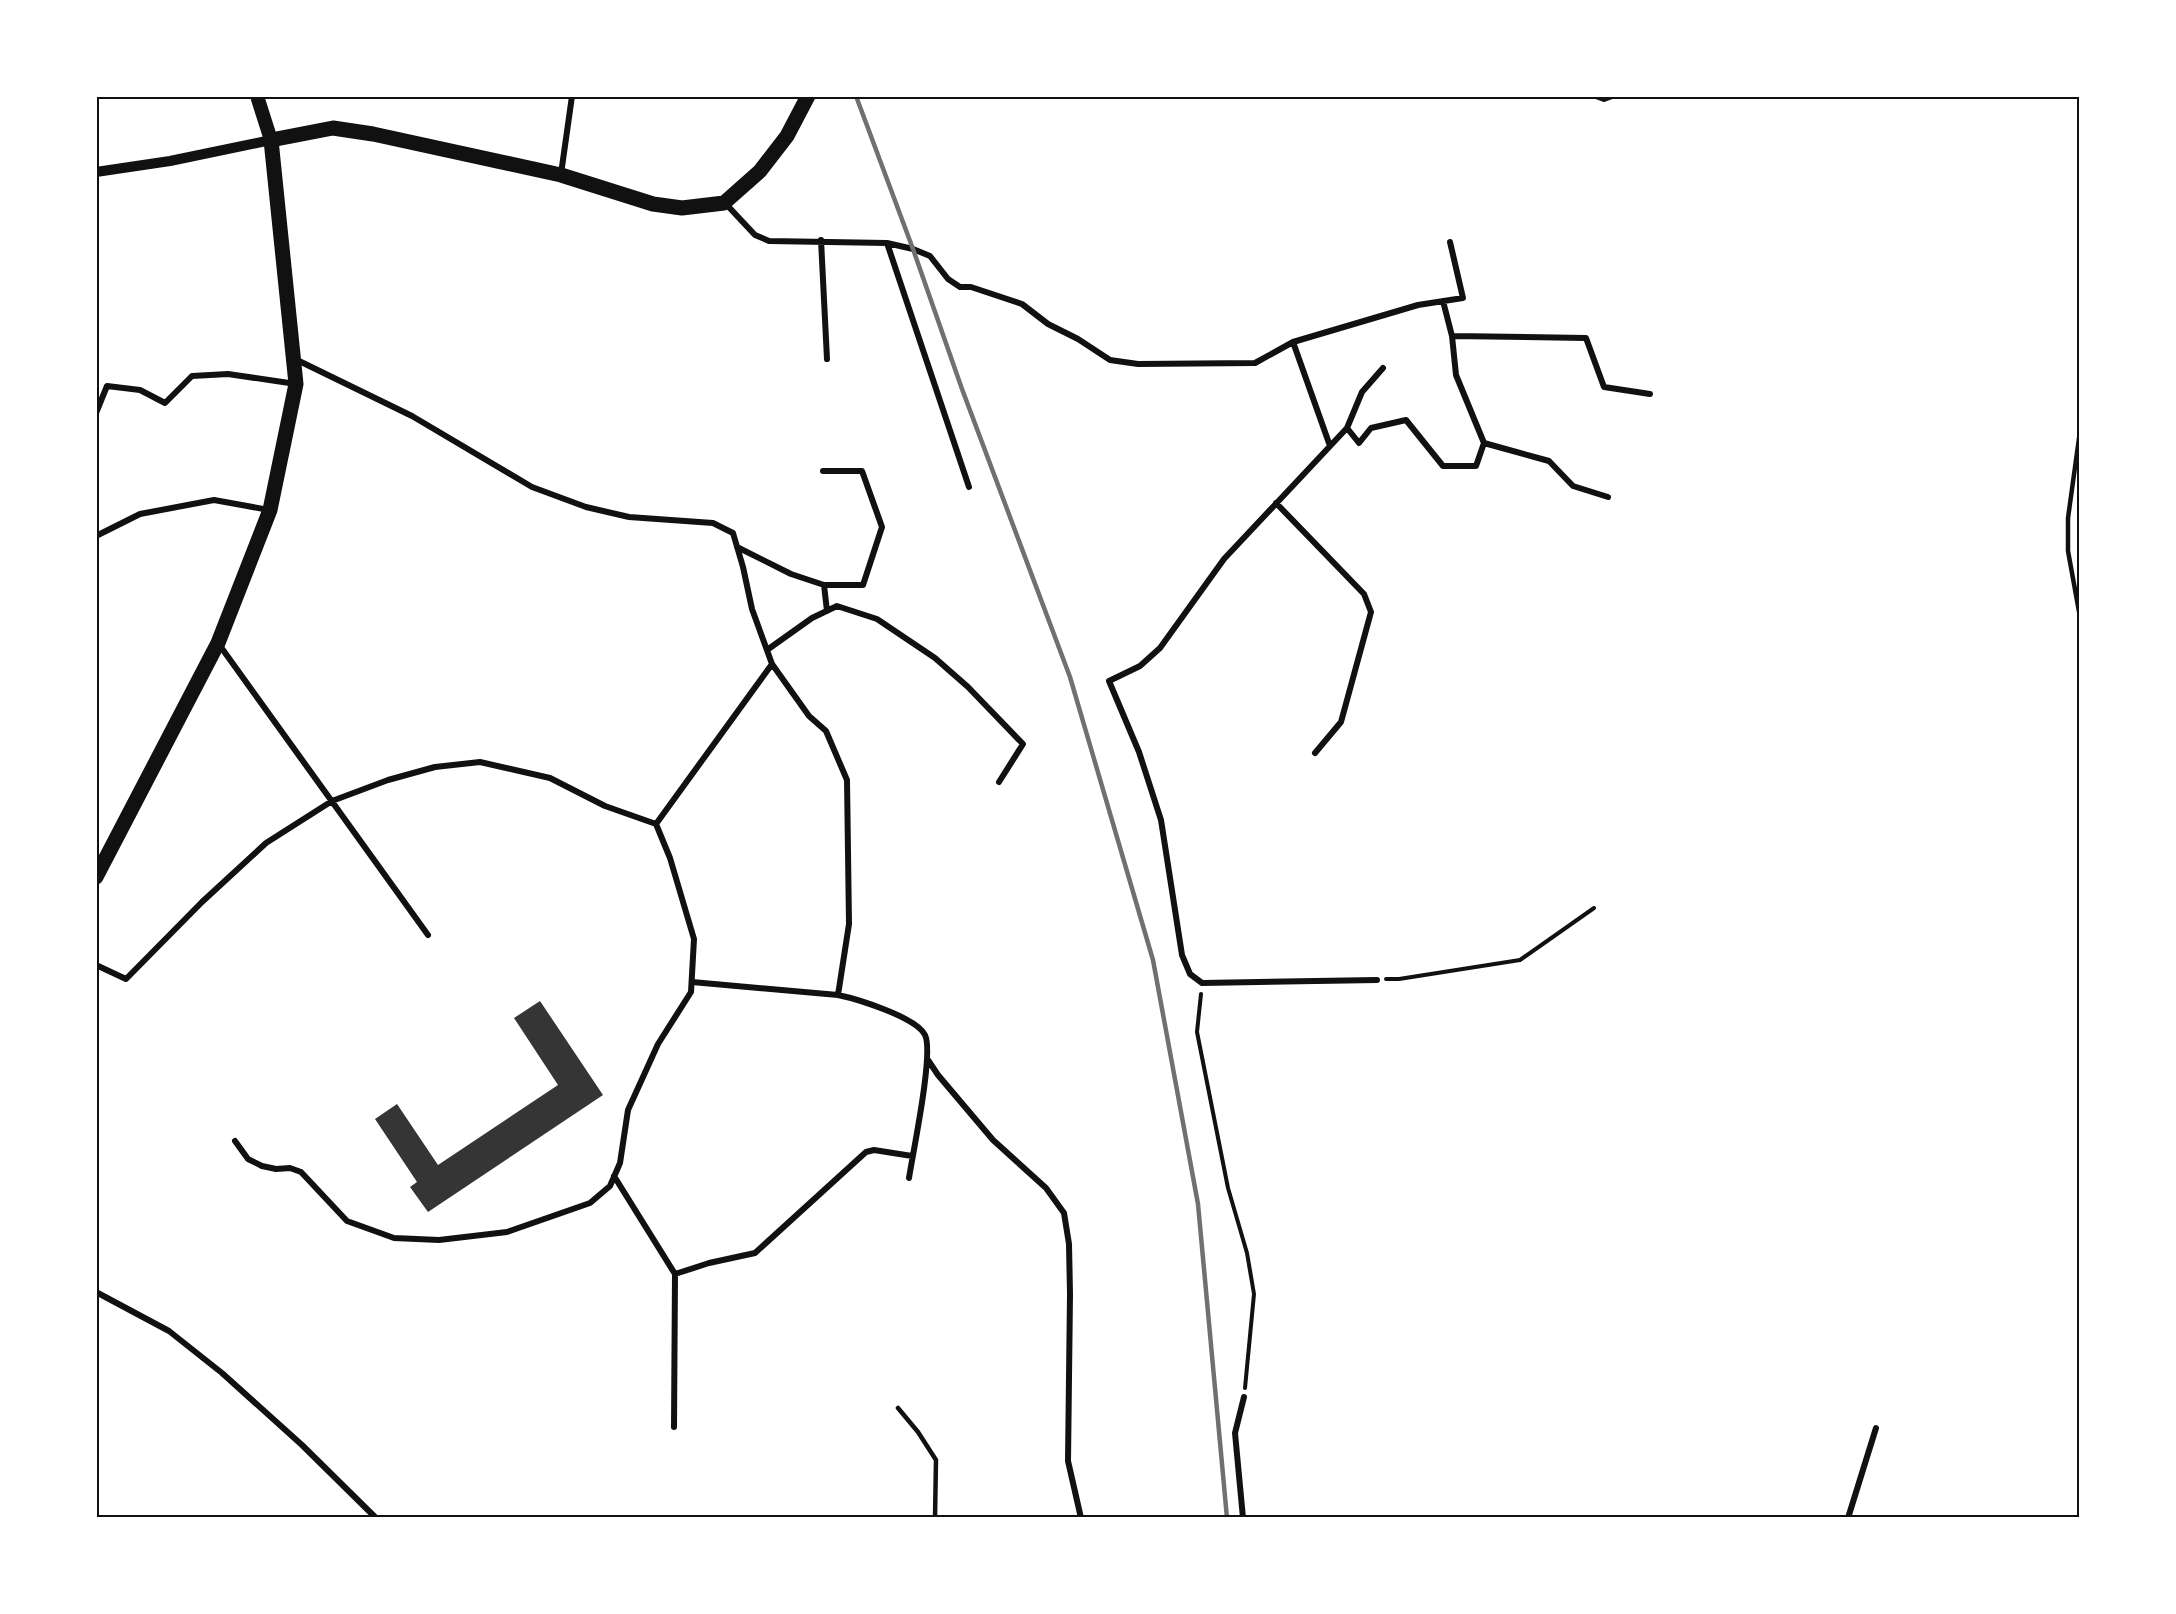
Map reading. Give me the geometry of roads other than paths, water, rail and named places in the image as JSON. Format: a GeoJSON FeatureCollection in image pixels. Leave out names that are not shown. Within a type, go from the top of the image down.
{"type":"FeatureCollection","features":[{"type":"Feature","properties":{"kind":"highway"},"geometry":{"type":"LineString","coordinates":[[96,877],[218,643],[270,510],[296,384],[272,140],[333,128],[373,134],[561,175],[653,204],[682,208],[724,203],[760,171],[787,136],[808,96]]}},
{"type":"Feature","properties":{"kind":"main road"},"geometry":{"type":"LineString","coordinates":[[257,96],[272,140]]}},
{"type":"Feature","properties":{"kind":"street"},"geometry":{"type":"LineString","coordinates":[[561,175],[572,96]]}},
{"type":"Feature","properties":{"kind":"street"},"geometry":{"type":"LineString","coordinates":[[1596,96],[1604,99],[1612,96]]}},
{"type":"Feature","properties":{"kind":"street"},"geometry":{"type":"LineString","coordinates":[[96,172],[170,161],[272,140]]}},
{"type":"Feature","properties":{"kind":"street"},"geometry":{"type":"LineString","coordinates":[[724,203],[755,235],[769,241],[821,240],[887,243],[930,256],[948,279],[960,287],[971,287],[1022,304],[1047,324],[1078,339],[1110,360],[1138,364],[1255,363],[1293,342],[1418,305],[1463,297],[1450,242]]}},
{"type":"Feature","properties":{"kind":"street"},"geometry":{"type":"LineString","coordinates":[[821,240],[827,359]]}},
{"type":"Feature","properties":{"kind":"street"},"geometry":{"type":"LineString","coordinates":[[887,243],[969,486]]}},
{"type":"Feature","properties":{"kind":"street"},"geometry":{"type":"LineString","coordinates":[[1347,428],[1359,443],[1371,428],[1406,420],[1443,466],[1476,466],[1484,443],[1456,375],[1452,336],[1443,301]]}},
{"type":"Feature","properties":{"kind":"street"},"geometry":{"type":"LineString","coordinates":[[1452,336],[1586,338],[1604,387],[1650,394]]}},
{"type":"Feature","properties":{"kind":"street"},"geometry":{"type":"LineString","coordinates":[[1293,342],[1330,446]]}},
{"type":"Feature","properties":{"kind":"street"},"geometry":{"type":"LineString","coordinates":[[294,358],[412,416],[532,487],[586,507],[629,517],[712,523],[733,533],[752,609],[772,664],[809,716],[826,731],[847,780],[849,924],[838,995]]}},
{"type":"Feature","properties":{"kind":"street"},"geometry":{"type":"LineString","coordinates":[[1377,980],[1202,983],[1190,974],[1182,955],[1161,820],[1139,752],[1109,681],[1140,666],[1160,648],[1224,559],[1347,428],[1362,392],[1383,368]]}},
{"type":"Feature","properties":{"kind":"street"},"geometry":{"type":"LineString","coordinates":[[96,413],[107,386],[140,390],[165,403],[192,376],[228,374],[296,384]]}},
{"type":"Feature","properties":{"kind":"street"},"geometry":{"type":"LineString","coordinates":[[1484,443],[1549,461],[1573,486],[1608,497]]}},
{"type":"Feature","properties":{"kind":"street"},"geometry":{"type":"LineString","coordinates":[[737,547],[790,574],[824,585],[863,585],[882,527],[862,471],[823,471]]}},
{"type":"Feature","properties":{"kind":"street"},"geometry":{"type":"LineString","coordinates":[[96,536],[140,514],[214,501],[270,510]]}},
{"type":"Feature","properties":{"kind":"street"},"geometry":{"type":"LineString","coordinates":[[1276,503],[1364,594],[1371,612],[1341,722],[1315,753]]}},
{"type":"Feature","properties":{"kind":"street"},"geometry":{"type":"LineString","coordinates":[[824,585],[827,611]]}},
{"type":"Feature","properties":{"kind":"street"},"geometry":{"type":"LineString","coordinates":[[767,650],[812,618],[837,606],[876,618],[935,658],[968,687],[1023,744],[999,782]]}},
{"type":"Feature","properties":{"kind":"street"},"geometry":{"type":"LineString","coordinates":[[218,643],[428,935]]}},
{"type":"Feature","properties":{"kind":"street"},"geometry":{"type":"LineString","coordinates":[[656,824],[772,664]]}},
{"type":"Feature","properties":{"kind":"street"},"geometry":{"type":"LineString","coordinates":[[96,965],[126,979],[202,902],[266,843],[332,801],[388,780],[435,767],[480,762],[550,778],[605,806],[656,824],[670,858],[694,939],[691,992],[658,1044],[628,1110],[620,1163],[610,1186],[591,1203],[507,1232],[439,1240],[394,1238],[346,1221],[301,1172],[290,1168],[276,1169],[262,1166],[249,1159],[235,1141]]}},
{"type":"Feature","properties":{"kind":"street"},"geometry":{"type":"LineString","coordinates":[[692,982],[838,995],[858,999],[913,1022],[925,1036],[928,1060],[909,1178]]}},
{"type":"Feature","properties":{"kind":"street"},"geometry":{"type":"LineString","coordinates":[[928,1060],[993,1140],[1046,1188],[1064,1213],[1069,1244],[1070,1294],[1068,1461],[1081,1518]]}},
{"type":"Feature","properties":{"kind":"street"},"geometry":{"type":"LineString","coordinates":[[675,1274],[709,1263],[754,1253],[866,1152],[874,1150],[912,1156]]}},
{"type":"Feature","properties":{"kind":"street"},"geometry":{"type":"LineString","coordinates":[[614,1176],[675,1274],[674,1427]]}},
{"type":"Feature","properties":{"kind":"street"},"geometry":{"type":"LineString","coordinates":[[96,1292],[169,1332],[222,1373],[302,1445],[376,1518]]}},
{"type":"Feature","properties":{"kind":"street"},"geometry":{"type":"LineString","coordinates":[[1243,1518],[1235,1432],[1244,1397]]}},
{"type":"Feature","properties":{"kind":"street"},"geometry":{"type":"LineString","coordinates":[[1848,1518],[1876,1428]]}},
{"type":"Feature","properties":{"kind":"lane"},"geometry":{"type":"LineString","coordinates":[[2080,430],[2068,518],[2068,551],[2080,616]]}},
{"type":"Feature","properties":{"kind":"lane"},"geometry":{"type":"LineString","coordinates":[[898,1408],[918,1432],[936,1460],[935,1518]]}},
{"type":"Feature","properties":{"kind":"railway"},"geometry":{"type":"LineString","coordinates":[[856,96],[962,389],[1070,677],[1153,960],[1198,1204],[1227,1518]]}}]}
